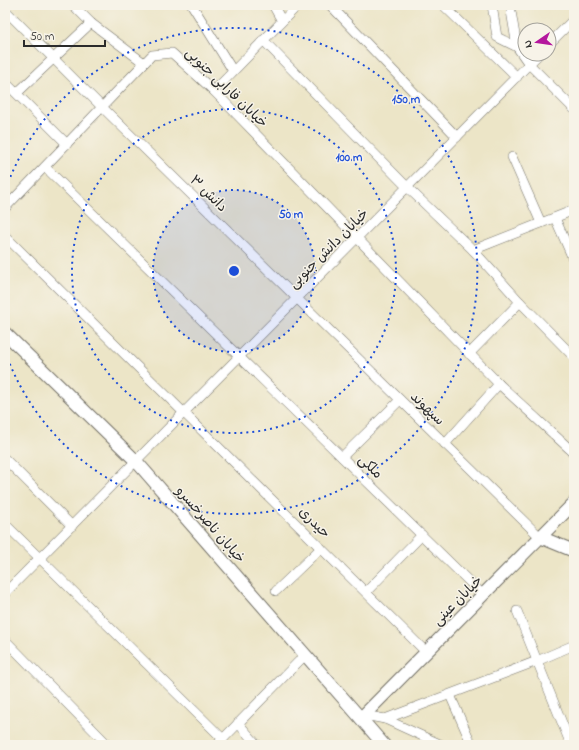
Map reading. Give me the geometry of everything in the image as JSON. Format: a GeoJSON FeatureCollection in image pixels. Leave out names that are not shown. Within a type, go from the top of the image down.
{"type":"FeatureCollection","features":[{"type":"Feature","properties":{"kind":"street"},"geometry":{"type":"LineString","coordinates":[[73,5],[91,23],[144,63]]}},
{"type":"Feature","properties":{"kind":"street"},"geometry":{"type":"LineString","coordinates":[[192,5],[233,71]]}},
{"type":"Feature","properties":{"kind":"street"},"geometry":{"type":"LineString","coordinates":[[273,5],[282,21]]}},
{"type":"Feature","properties":{"kind":"street"},"geometry":{"type":"LineString","coordinates":[[214,91],[298,5]]}},
{"type":"Feature","properties":{"kind":"street"},"geometry":{"type":"LineString","coordinates":[[330,5],[457,137]]}},
{"type":"Feature","properties":{"kind":"street"},"geometry":{"type":"LineString","coordinates":[[443,5],[517,77]]}},
{"type":"Feature","properties":{"kind":"street"},"geometry":{"type":"LineString","coordinates":[[492,5],[497,37]]}},
{"type":"Feature","properties":{"kind":"street"},"geometry":{"type":"LineString","coordinates":[[510,5],[517,47]]}},
{"type":"Feature","properties":{"kind":"street","name":"دانش ۳"},"geometry":{"type":"LineString","coordinates":[[5,10],[297,299]]}},
{"type":"Feature","properties":{"kind":"street"},"geometry":{"type":"LineString","coordinates":[[557,36],[574,19]]}},
{"type":"Feature","properties":{"kind":"street"},"geometry":{"type":"LineString","coordinates":[[17,93],[91,23]]}},
{"type":"Feature","properties":{"kind":"street"},"geometry":{"type":"LineString","coordinates":[[486,47],[497,37]]}},
{"type":"Feature","properties":{"kind":"street"},"geometry":{"type":"LineString","coordinates":[[497,37],[517,47]]}},
{"type":"Feature","properties":{"kind":"street"},"geometry":{"type":"LineString","coordinates":[[263,40],[407,187],[473,250],[520,302],[574,357]]}},
{"type":"Feature","properties":{"kind":"street","name":"خیابان فارابی جنوبی"},"geometry":{"type":"LineString","coordinates":[[5,208],[152,55],[172,53],[214,91],[356,239]]}},
{"type":"Feature","properties":{"kind":"street"},"geometry":{"type":"LineString","coordinates":[[529,64],[574,109]]}},
{"type":"Feature","properties":{"kind":"street","name":"خیابان دانش جنوبی"},"geometry":{"type":"LineString","coordinates":[[5,593],[529,64]]}},
{"type":"Feature","properties":{"kind":"street"},"geometry":{"type":"LineString","coordinates":[[5,82],[67,144]]}},
{"type":"Feature","properties":{"kind":"street"},"geometry":{"type":"LineString","coordinates":[[512,157],[541,223]]}},
{"type":"Feature","properties":{"kind":"street","name":"ملکی"},"geometry":{"type":"LineString","coordinates":[[44,167],[483,595]]}},
{"type":"Feature","properties":{"kind":"street"},"geometry":{"type":"LineString","coordinates":[[473,250],[574,210]]}},
{"type":"Feature","properties":{"kind":"street"},"geometry":{"type":"LineString","coordinates":[[555,218],[574,261]]}},
{"type":"Feature","properties":{"kind":"street","name":"حیدری"},"geometry":{"type":"LineString","coordinates":[[5,236],[426,652]]}},
{"type":"Feature","properties":{"kind":"street"},"geometry":{"type":"LineString","coordinates":[[356,239],[499,384],[574,453]]}},
{"type":"Feature","properties":{"kind":"street","name":"سپهوند"},"geometry":{"type":"LineString","coordinates":[[297,299],[540,537]]}},
{"type":"Feature","properties":{"kind":"street"},"geometry":{"type":"LineString","coordinates":[[469,354],[520,302]]}},
{"type":"Feature","properties":{"kind":"street","name":"خیابان ناصرخسرو"},"geometry":{"type":"LineString","coordinates":[[5,333],[136,461],[305,655],[363,717],[384,745]]}},
{"type":"Feature","properties":{"kind":"street"},"geometry":{"type":"LineString","coordinates":[[445,444],[499,384]]}},
{"type":"Feature","properties":{"kind":"street"},"geometry":{"type":"LineString","coordinates":[[342,457],[400,400]]}},
{"type":"Feature","properties":{"kind":"street"},"geometry":{"type":"LineString","coordinates":[[5,459],[72,526]]}},
{"type":"Feature","properties":{"kind":"street","name":"خیابان عینی"},"geometry":{"type":"LineString","coordinates":[[363,717],[574,503]]}},
{"type":"Feature","properties":{"kind":"street"},"geometry":{"type":"LineString","coordinates":[[5,524],[220,742],[305,655]]}},
{"type":"Feature","properties":{"kind":"street"},"geometry":{"type":"LineString","coordinates":[[366,592],[422,535]]}},
{"type":"Feature","properties":{"kind":"street"},"geometry":{"type":"LineString","coordinates":[[540,537],[574,551]]}},
{"type":"Feature","properties":{"kind":"street"},"geometry":{"type":"LineString","coordinates":[[276,591],[321,548]]}},
{"type":"Feature","properties":{"kind":"street"},"geometry":{"type":"LineString","coordinates":[[517,611],[572,745]]}},
{"type":"Feature","properties":{"kind":"street"},"geometry":{"type":"LineString","coordinates":[[5,640],[108,745]]}},
{"type":"Feature","properties":{"kind":"street"},"geometry":{"type":"LineString","coordinates":[[386,719],[537,661],[574,645]]}},
{"type":"Feature","properties":{"kind":"street"},"geometry":{"type":"LineString","coordinates":[[450,695],[472,745]]}},
{"type":"Feature","properties":{"kind":"street"},"geometry":{"type":"LineString","coordinates":[[363,717],[386,719],[442,745]]}},
{"type":"Feature","properties":{"kind":"street"},"geometry":{"type":"LineString","coordinates":[[238,723],[257,745]]}}]}
